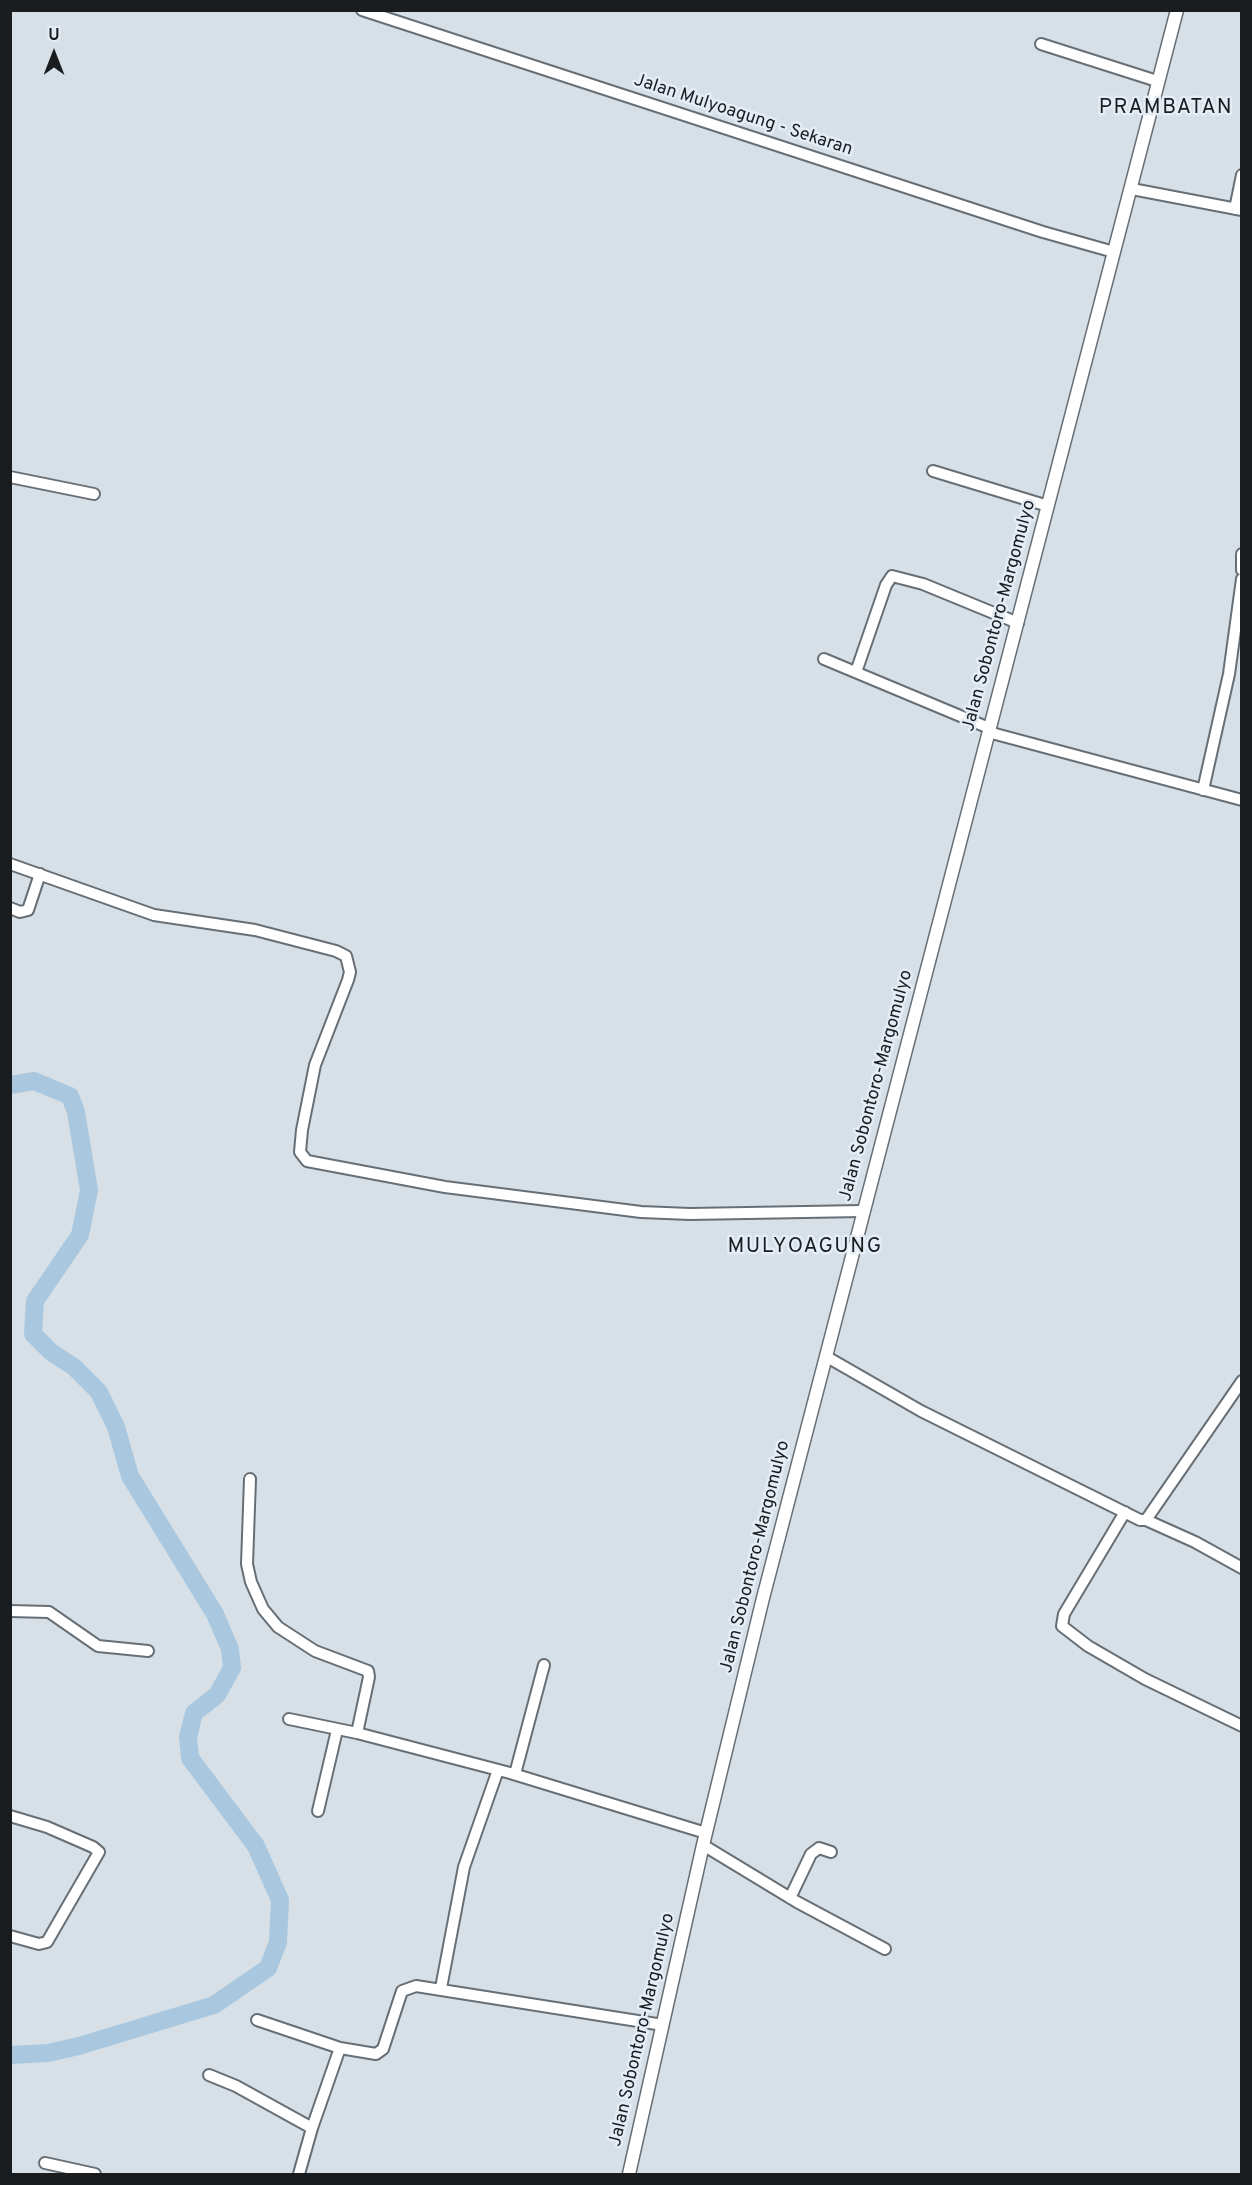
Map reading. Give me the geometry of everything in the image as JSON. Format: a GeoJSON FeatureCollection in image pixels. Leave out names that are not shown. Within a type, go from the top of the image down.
{"type":"FeatureCollection","features":[{"type":"Feature","properties":{"kind":"street","name":"Jalan Mulyoagung - Sekaran"},"geometry":{"type":"LineString","coordinates":[[362,10],[1043,232],[1114,252]]}},
{"type":"Feature","properties":{"kind":"street","name":"Jalan Sobontoro-Margomulyo"},"geometry":{"type":"LineString","coordinates":[[629,2175],[704,1839],[862,1211],[1177,10]]}},
{"type":"Feature","properties":{"kind":"street"},"geometry":{"type":"LineString","coordinates":[[1041,44],[1157,81]]}},
{"type":"Feature","properties":{"kind":"street"},"geometry":{"type":"LineString","coordinates":[[1131,189],[1238,209],[1242,175]]}},
{"type":"Feature","properties":{"kind":"street"},"geometry":{"type":"LineString","coordinates":[[933,471],[1048,506]]}},
{"type":"Feature","properties":{"kind":"street"},"geometry":{"type":"LineString","coordinates":[[10,477],[94,494]]}},
{"type":"Feature","properties":{"kind":"street"},"geometry":{"type":"LineString","coordinates":[[1242,554],[1242,570]]}},
{"type":"Feature","properties":{"kind":"street"},"geometry":{"type":"LineString","coordinates":[[856,672],[891,576],[923,584],[1018,623]]}},
{"type":"Feature","properties":{"kind":"street"},"geometry":{"type":"LineString","coordinates":[[1203,790],[1228,674],[1242,579]]}},
{"type":"Feature","properties":{"kind":"street"},"geometry":{"type":"LineString","coordinates":[[824,659],[988,730],[1242,800]]}},
{"type":"Feature","properties":{"kind":"street"},"geometry":{"type":"LineString","coordinates":[[10,864],[154,915],[255,930],[336,951],[346,956],[350,972],[348,980],[315,1065],[302,1130],[300,1152],[307,1161],[445,1187],[641,1212],[690,1214],[862,1211]]}},
{"type":"Feature","properties":{"kind":"street"},"geometry":{"type":"LineString","coordinates":[[10,908],[20,912],[28,910],[40,874]]}},
{"type":"Feature","properties":{"kind":"street"},"geometry":{"type":"LineString","coordinates":[[827,1357],[921,1411],[1140,1520],[1146,1520],[1195,1542],[1242,1568]]}},
{"type":"Feature","properties":{"kind":"street"},"geometry":{"type":"LineString","coordinates":[[1146,1520],[1242,1381]]}},
{"type":"Feature","properties":{"kind":"street"},"geometry":{"type":"LineString","coordinates":[[250,1479],[247,1564],[251,1582],[263,1609],[278,1627],[315,1651],[368,1671],[369,1677],[357,1734]]}},
{"type":"Feature","properties":{"kind":"street"},"geometry":{"type":"LineString","coordinates":[[1125,1512],[1064,1614],[1062,1626],[1088,1646],[1145,1679],[1242,1726]]}},
{"type":"Feature","properties":{"kind":"street"},"geometry":{"type":"LineString","coordinates":[[10,1611],[49,1612],[88,1641],[102,1647],[148,1650]]}},
{"type":"Feature","properties":{"kind":"street"},"geometry":{"type":"LineString","coordinates":[[515,1774],[544,1665]]}},
{"type":"Feature","properties":{"kind":"street"},"geometry":{"type":"LineString","coordinates":[[289,1719],[515,1774],[704,1839],[790,1898],[885,1949]]}},
{"type":"Feature","properties":{"kind":"street"},"geometry":{"type":"LineString","coordinates":[[318,1811],[337,1730]]}},
{"type":"Feature","properties":{"kind":"street"},"geometry":{"type":"LineString","coordinates":[[441,1988],[462,1876],[498,1770]]}},
{"type":"Feature","properties":{"kind":"street"},"geometry":{"type":"LineString","coordinates":[[10,1816],[47,1827],[93,1846],[99,1853],[47,1942],[36,1943],[10,1936]]}},
{"type":"Feature","properties":{"kind":"street"},"geometry":{"type":"LineString","coordinates":[[790,1898],[811,1854],[819,1848],[831,1852]]}},
{"type":"Feature","properties":{"kind":"street"},"geometry":{"type":"LineString","coordinates":[[257,2020],[340,2048],[376,2054],[380,2052],[402,1991],[416,1986],[441,1988],[663,2025]]}},
{"type":"Feature","properties":{"kind":"street"},"geometry":{"type":"LineString","coordinates":[[299,2175],[312,2128],[340,2048]]}},
{"type":"Feature","properties":{"kind":"street"},"geometry":{"type":"LineString","coordinates":[[209,2075],[236,2086],[312,2128]]}},
{"type":"Feature","properties":{"kind":"street"},"geometry":{"type":"LineString","coordinates":[[45,2163],[95,2175]]}},
{"type":"Feature","properties":{"kind":"waterway"},"geometry":{"type":"LineString","coordinates":[[10,1085],[34,1081],[70,1096],[76,1112],[89,1190],[80,1235],[35,1301],[33,1334],[51,1352],[74,1367],[99,1392],[116,1427],[130,1476],[215,1614],[230,1649],[232,1668],[217,1695],[194,1713],[188,1737],[190,1758],[256,1846],[280,1900],[278,1942],[268,1968],[214,2005],[79,2046],[48,2053],[10,2055]]}},
{"type":"Feature","properties":{"kind":"district","name":"PRAMBATAN"},"geometry":{"type":"Point","coordinates":[1166,109]}},
{"type":"Feature","properties":{"kind":"district","name":"MULYOAGUNG"},"geometry":{"type":"Point","coordinates":[805,1248]}}]}
